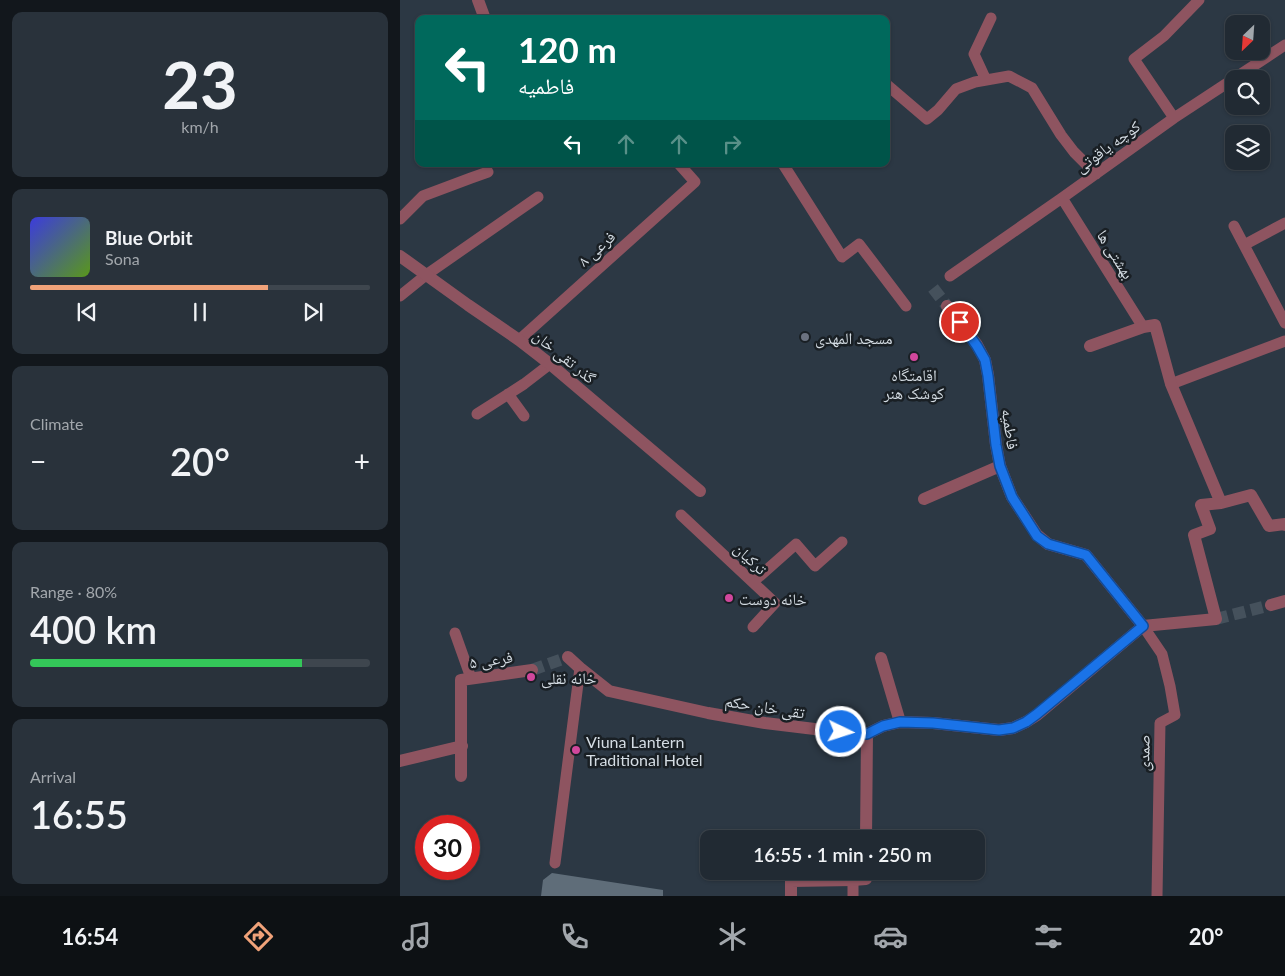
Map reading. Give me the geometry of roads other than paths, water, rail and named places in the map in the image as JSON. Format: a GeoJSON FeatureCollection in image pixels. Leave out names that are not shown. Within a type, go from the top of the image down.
{"type":"FeatureCollection","features":[{"type":"Feature","properties":{"kind":"street"},"geometry":{"type":"LineString","coordinates":[[478,0],[484,15]]}},
{"type":"Feature","properties":{"kind":"street","name":"گذر تقی خان"},"geometry":{"type":"LineString","coordinates":[[400,256],[550,364],[700,491]]}},
{"type":"Feature","properties":{"kind":"street","name":"فاطمیه"},"geometry":{"type":"LineString","coordinates":[[947,306],[977,346],[985,360],[1000,466],[1012,497],[1037,536],[1048,544],[1086,555],[1143,626]]}},
{"type":"Feature","properties":{"kind":"street"},"geometry":{"type":"LineString","coordinates":[[1090,346],[1143,327],[1155,326],[1171,384],[1221,503]]}},
{"type":"Feature","properties":{"kind":"street"},"geometry":{"type":"LineString","coordinates":[[924,499],[1000,466]]}},
{"type":"Feature","properties":{"kind":"street"},"geometry":{"type":"LineString","coordinates":[[1143,626],[1216,619],[1194,535],[1210,528],[1202,505],[1221,503],[1251,495],[1269,526],[1285,525]]}},
{"type":"Feature","properties":{"kind":"street"},"geometry":{"type":"LineString","coordinates":[[1271,605],[1285,601]]}},
{"type":"Feature","properties":{"kind":"street","name":"تقی خان حکم"},"geometry":{"type":"LineString","coordinates":[[568,657],[609,691],[756,722],[867,734],[883,726],[900,722],[933,723],[999,730],[1013,728],[1026,722],[1143,626]]}},
{"type":"Feature","properties":{"kind":"street"},"geometry":{"type":"LineString","coordinates":[[881,658],[900,722]]}},
{"type":"Feature","properties":{"kind":"street","name":"فرعی ۵"},"geometry":{"type":"LineString","coordinates":[[461,776],[461,680],[532,670]]}},
{"type":"Feature","properties":{"kind":"street"},"geometry":{"type":"LineString","coordinates":[[866,830],[867,734]]}},
{"type":"Feature","properties":{"kind":"street"},"geometry":{"type":"LineString","coordinates":[[400,761],[462,746]]}},
{"type":"Feature","properties":{"kind":"street"},"geometry":{"type":"LineString","coordinates":[[791,896],[794,880]]}},
{"type":"Feature","properties":{"kind":"lane"},"geometry":{"type":"LineString","coordinates":[[1174,118],[1134,59],[1164,36],[1197,0]]}},
{"type":"Feature","properties":{"kind":"lane"},"geometry":{"type":"LineString","coordinates":[[986,80],[974,54],[991,18]]}},
{"type":"Feature","properties":{"kind":"lane","name":"کوچه یاقوتی"},"geometry":{"type":"LineString","coordinates":[[950,276],[1174,118],[1285,45]]}},
{"type":"Feature","properties":{"kind":"lane"},"geometry":{"type":"LineString","coordinates":[[890,87],[927,119],[938,110],[956,89],[975,82],[1009,76],[1032,88],[1061,135],[1074,152],[1096,174]]}},
{"type":"Feature","properties":{"kind":"lane","name":"فرعی ۸"},"geometry":{"type":"LineString","coordinates":[[519,340],[695,182],[682,167]]}},
{"type":"Feature","properties":{"kind":"lane"},"geometry":{"type":"LineString","coordinates":[[785,167],[842,257],[859,244],[906,306]]}},
{"type":"Feature","properties":{"kind":"lane"},"geometry":{"type":"LineString","coordinates":[[400,219],[423,196],[488,172]]}},
{"type":"Feature","properties":{"kind":"lane"},"geometry":{"type":"LineString","coordinates":[[400,296],[426,275],[538,197]]}},
{"type":"Feature","properties":{"kind":"lane","name":"بهشتی ها"},"geometry":{"type":"LineString","coordinates":[[1062,198],[1143,327]]}},
{"type":"Feature","properties":{"kind":"lane"},"geometry":{"type":"LineString","coordinates":[[1244,245],[1285,223]]}},
{"type":"Feature","properties":{"kind":"lane"},"geometry":{"type":"LineString","coordinates":[[1234,226],[1281,303],[1285,323]]}},
{"type":"Feature","properties":{"kind":"lane"},"geometry":{"type":"LineString","coordinates":[[1171,384],[1285,340]]}},
{"type":"Feature","properties":{"kind":"lane"},"geometry":{"type":"LineString","coordinates":[[478,414],[524,384],[550,364]]}},
{"type":"Feature","properties":{"kind":"lane"},"geometry":{"type":"LineString","coordinates":[[508,394],[524,416]]}},
{"type":"Feature","properties":{"kind":"lane","name":"ترکیان"},"geometry":{"type":"LineString","coordinates":[[681,516],[775,603],[753,627]]}},
{"type":"Feature","properties":{"kind":"lane"},"geometry":{"type":"LineString","coordinates":[[753,582],[796,544],[815,566],[842,542]]}},
{"type":"Feature","properties":{"kind":"lane","name":"صمدی"},"geometry":{"type":"LineString","coordinates":[[1143,626],[1162,654],[1175,715],[1160,723],[1157,896]]}},
{"type":"Feature","properties":{"kind":"lane"},"geometry":{"type":"LineString","coordinates":[[455,633],[471,678]]}},
{"type":"Feature","properties":{"kind":"lane"},"geometry":{"type":"LineString","coordinates":[[555,864],[580,668]]}},
{"type":"Feature","properties":{"kind":"lane"},"geometry":{"type":"LineString","coordinates":[[853,880],[853,896]]}},
{"type":"Feature","properties":{"kind":"tunnel"},"geometry":{"type":"LineString","coordinates":[[933,288],[947,306]]}},
{"type":"Feature","properties":{"kind":"tunnel"},"geometry":{"type":"LineString","coordinates":[[1216,619],[1271,605]]}},
{"type":"Feature","properties":{"kind":"tunnel"},"geometry":{"type":"LineString","coordinates":[[532,670],[568,657]]}},
{"type":"Feature","properties":{"kind":"place","name":"مسجد المهدی"},"geometry":{"type":"Point","coordinates":[805,337]}},
{"type":"Feature","properties":{"kind":"place","name":"اقامتگاه کوشک هنر"},"geometry":{"type":"Point","coordinates":[914,357]}},
{"type":"Feature","properties":{"kind":"place","name":"خانه دوست"},"geometry":{"type":"Point","coordinates":[729,598]}},
{"type":"Feature","properties":{"kind":"place","name":"خانه نقلی"},"geometry":{"type":"Point","coordinates":[531,677]}},
{"type":"Feature","properties":{"kind":"place","name":"Viuna Lantern Traditional Hotel"},"geometry":{"type":"Point","coordinates":[576,750]}}]}
